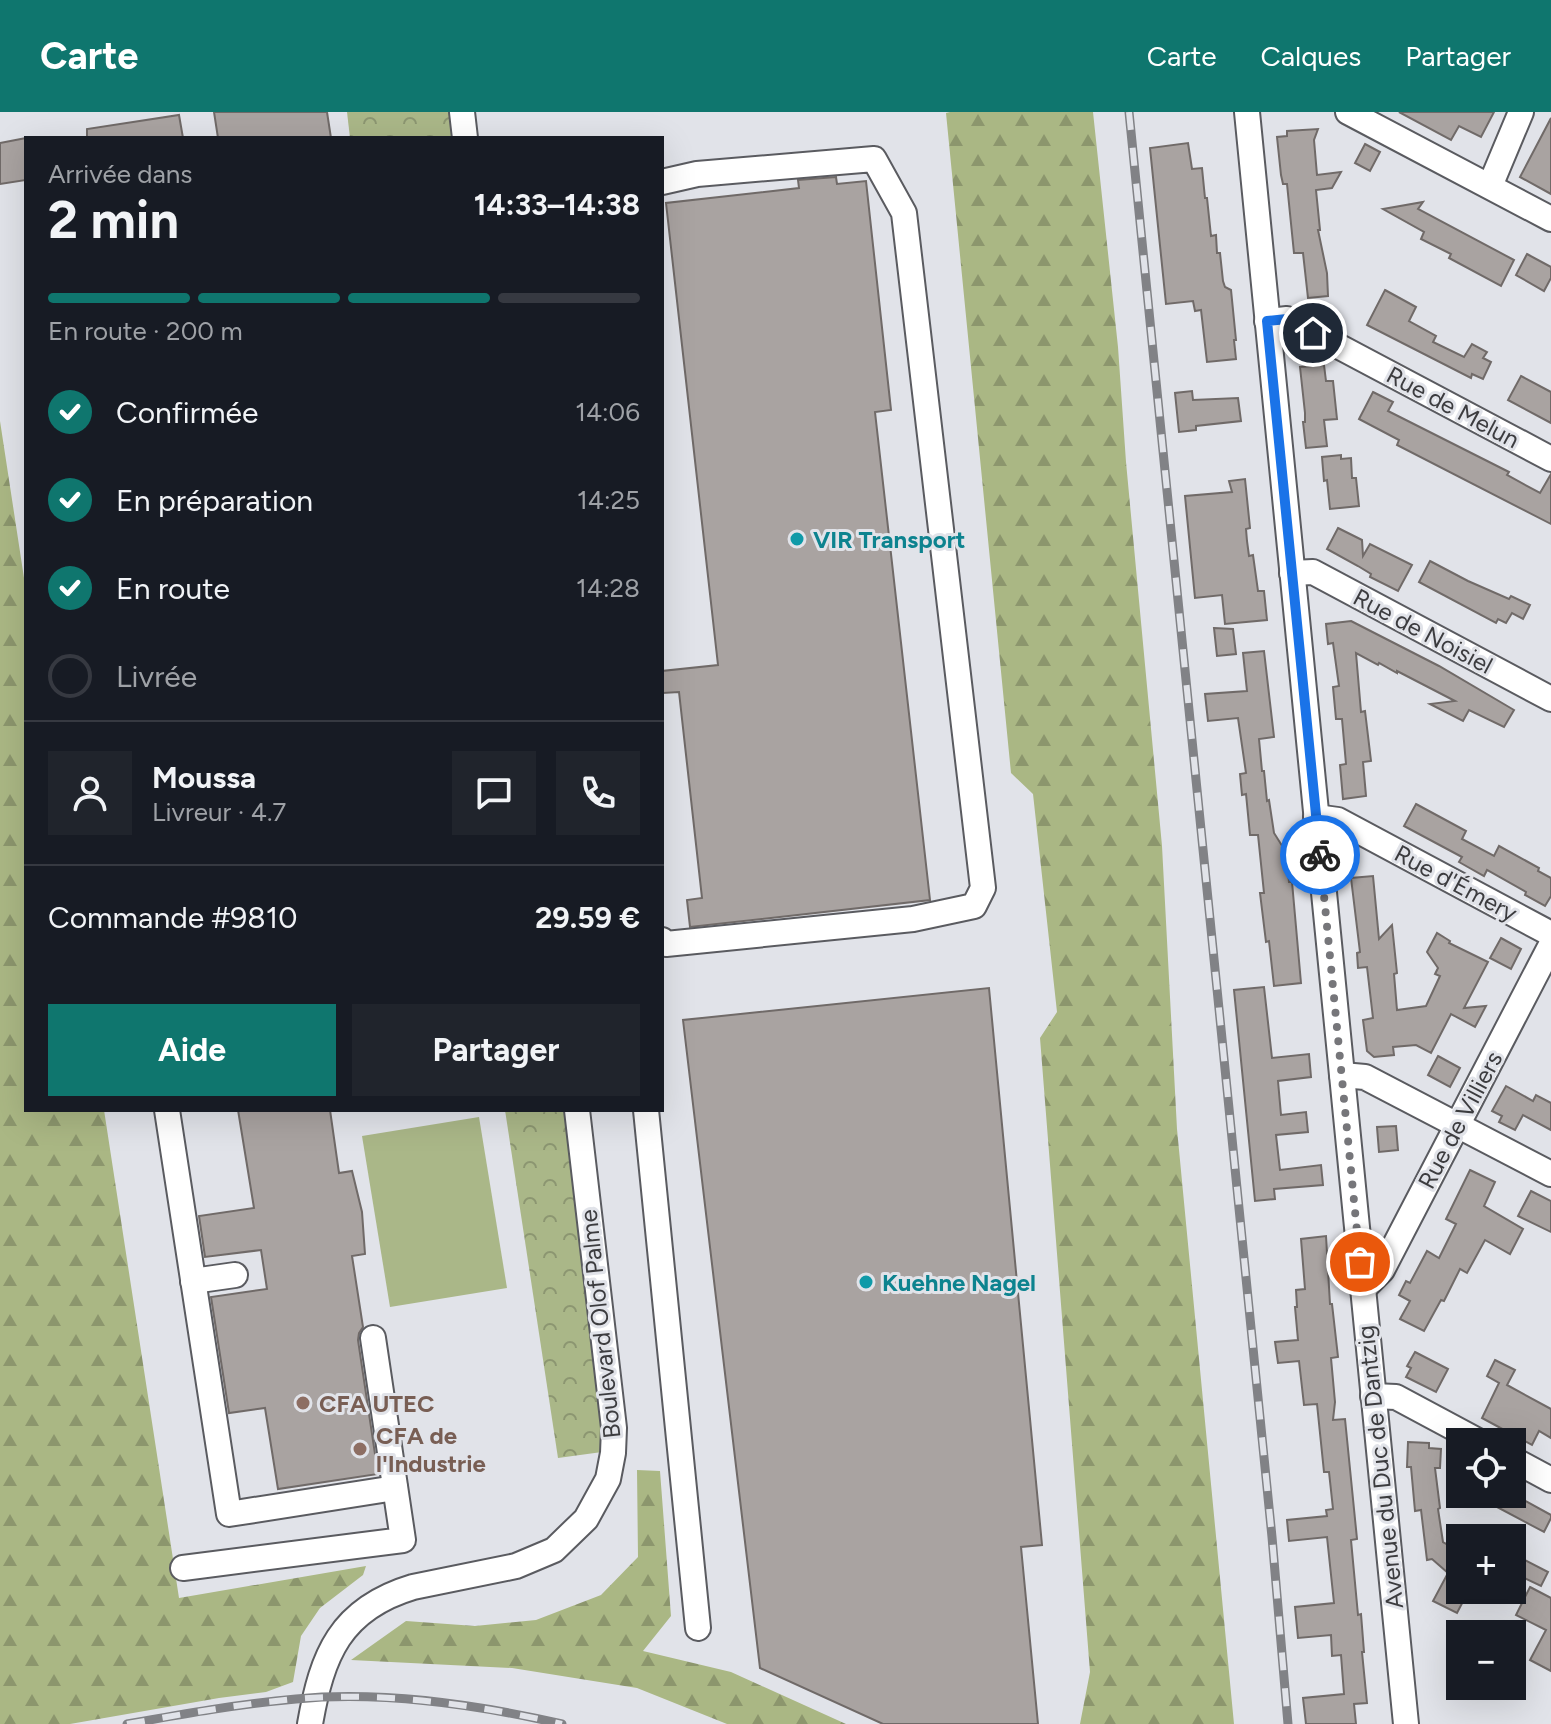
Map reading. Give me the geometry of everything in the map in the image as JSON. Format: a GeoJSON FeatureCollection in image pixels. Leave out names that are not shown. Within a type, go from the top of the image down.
{"type":"FeatureCollection","features":[{"type":"Feature","properties":{"kind":"street"},"geometry":{"type":"LineString","coordinates":[[462,112],[465,136]]}},
{"type":"Feature","properties":{"kind":"street","name":"Avenue du Duc de Dantzig"},"geometry":{"type":"LineString","coordinates":[[1247,112],[1406,1724]]}},
{"type":"Feature","properties":{"kind":"street"},"geometry":{"type":"LineString","coordinates":[[1348,112],[1551,219]]}},
{"type":"Feature","properties":{"kind":"street"},"geometry":{"type":"LineString","coordinates":[[1490,186],[1521,112]]}},
{"type":"Feature","properties":{"kind":"street"},"geometry":{"type":"LineString","coordinates":[[664,182],[697,174],[874,159],[904,213],[983,888],[974,906],[913,919],[664,942]]}},
{"type":"Feature","properties":{"kind":"street","name":"Rue de Melun"},"geometry":{"type":"LineString","coordinates":[[1267,321],[1287,319],[1551,459]]}},
{"type":"Feature","properties":{"kind":"street","name":"Rue de Noisiel"},"geometry":{"type":"LineString","coordinates":[[1292,573],[1313,572],[1551,699]]}},
{"type":"Feature","properties":{"kind":"street","name":"Rue d'Émery"},"geometry":{"type":"LineString","coordinates":[[1316,817],[1338,820],[1551,934]]}},
{"type":"Feature","properties":{"kind":"street","name":"Rue de Villiers"},"geometry":{"type":"LineString","coordinates":[[1363,1289],[1382,1270],[1551,945]]}},
{"type":"Feature","properties":{"kind":"street"},"geometry":{"type":"LineString","coordinates":[[1342,1075],[1365,1077],[1551,1174]]}},
{"type":"Feature","properties":{"kind":"street"},"geometry":{"type":"LineString","coordinates":[[167,1112],[229,1514],[395,1488]]}},
{"type":"Feature","properties":{"kind":"street","name":"Boulevard Olof Palme"},"geometry":{"type":"LineString","coordinates":[[310,1724],[320,1674],[330,1651],[347,1626],[360,1614],[397,1591],[516,1566],[554,1550],[586,1519],[608,1479],[614,1428],[577,1112]]}},
{"type":"Feature","properties":{"kind":"street"},"geometry":{"type":"LineString","coordinates":[[646,1112],[698,1628]]}},
{"type":"Feature","properties":{"kind":"street"},"geometry":{"type":"LineString","coordinates":[[193,1281],[235,1275]]}},
{"type":"Feature","properties":{"kind":"street"},"geometry":{"type":"LineString","coordinates":[[183,1568],[403,1540],[395,1488],[398,1462],[373,1338]]}},
{"type":"Feature","properties":{"kind":"street"},"geometry":{"type":"LineString","coordinates":[[1373,1396],[1396,1397],[1454,1428]]}},
{"type":"Feature","properties":{"kind":"street"},"geometry":{"type":"LineString","coordinates":[[1526,1467],[1551,1480]]}},
{"type":"Feature","properties":{"kind":"green space"},"geometry":{"type":"Polygon","coordinates":[[[347,112],[450,112],[453,136],[350,136],[347,112]]]}},
{"type":"Feature","properties":{"kind":"green space"},"geometry":{"type":"Polygon","coordinates":[[[1093,112],[1118,347],[1162,846],[1177,1129],[1234,1724],[1080,1724],[1090,1672],[1040,1038],[1057,1012],[1033,794],[1011,773],[946,113],[1093,112]]]}},
{"type":"Feature","properties":{"kind":"green space"},"geometry":{"type":"Polygon","coordinates":[[[0,421],[24,578],[24,1112],[104,1112],[179,1598],[366,1566],[363,1575],[320,1608],[301,1636],[293,1682],[266,1692],[70,1724],[0,1724],[0,421]]]}},
{"type":"Feature","properties":{"kind":"green space"},"geometry":{"type":"Polygon","coordinates":[[[505,1112],[566,1112],[603,1429],[602,1452],[558,1458],[505,1112]]]}},
{"type":"Feature","properties":{"kind":"green space"},"geometry":{"type":"Polygon","coordinates":[[[479,1117],[507,1288],[390,1307],[362,1136],[479,1117]]]}},
{"type":"Feature","properties":{"kind":"green space"},"geometry":{"type":"Polygon","coordinates":[[[637,1470],[660,1471],[671,1616],[643,1651],[731,1672],[846,1724],[727,1724],[637,1688],[512,1668],[351,1660],[406,1621],[475,1626],[536,1620],[601,1595],[638,1557],[637,1470]]]}},
{"type":"Feature","properties":{"kind":"building"},"geometry":{"type":"Polygon","coordinates":[[[214,112],[327,112],[331,136],[218,136],[214,112]]]}},
{"type":"Feature","properties":{"kind":"building"},"geometry":{"type":"Polygon","coordinates":[[[1399,112],[1494,112],[1481,137],[1459,126],[1451,140],[1399,112]]]}},
{"type":"Feature","properties":{"kind":"building"},"geometry":{"type":"Polygon","coordinates":[[[179,115],[183,136],[87,136],[87,129],[179,115]]]}},
{"type":"Feature","properties":{"kind":"building"},"geometry":{"type":"Polygon","coordinates":[[[1551,118],[1551,194],[1520,177],[1551,118]]]}},
{"type":"Feature","properties":{"kind":"building"},"geometry":{"type":"Polygon","coordinates":[[[1318,129],[1314,140],[1317,175],[1341,172],[1332,188],[1316,190],[1318,230],[1327,273],[1328,296],[1308,298],[1303,253],[1294,253],[1287,184],[1283,184],[1281,175],[1277,137],[1287,136],[1287,131],[1318,129]]]}},
{"type":"Feature","properties":{"kind":"building"},"geometry":{"type":"Polygon","coordinates":[[[24,138],[24,180],[0,184],[0,143],[24,138]]]}},
{"type":"Feature","properties":{"kind":"building"},"geometry":{"type":"Polygon","coordinates":[[[1188,143],[1192,169],[1202,168],[1211,236],[1216,235],[1223,281],[1225,287],[1231,290],[1236,359],[1207,362],[1201,310],[1195,311],[1193,301],[1166,304],[1150,148],[1188,143]]]}},
{"type":"Feature","properties":{"kind":"building"},"geometry":{"type":"Polygon","coordinates":[[[1365,144],[1380,152],[1370,171],[1355,163],[1365,144]]]}},
{"type":"Feature","properties":{"kind":"building","name":"VIR Transport"},"geometry":{"type":"Polygon","coordinates":[[[836,177],[837,184],[866,181],[891,410],[875,412],[930,900],[690,927],[687,900],[702,898],[679,692],[664,693],[664,671],[718,665],[666,203],[799,188],[798,180],[836,177]]]}},
{"type":"Feature","properties":{"kind":"building"},"geometry":{"type":"Polygon","coordinates":[[[1423,202],[1418,209],[1514,260],[1501,286],[1449,258],[1451,254],[1421,239],[1424,232],[1383,209],[1423,202]]]}},
{"type":"Feature","properties":{"kind":"building"},"geometry":{"type":"Polygon","coordinates":[[[1527,254],[1551,267],[1551,278],[1544,291],[1516,275],[1527,254]]]}},
{"type":"Feature","properties":{"kind":"building"},"geometry":{"type":"Polygon","coordinates":[[[1385,290],[1416,307],[1409,321],[1436,336],[1433,342],[1464,357],[1472,344],[1487,352],[1483,358],[1491,362],[1483,379],[1472,374],[1471,378],[1367,325],[1385,290]]]}},
{"type":"Feature","properties":{"kind":"building"},"geometry":{"type":"Polygon","coordinates":[[[1324,365],[1326,381],[1333,381],[1337,419],[1324,420],[1327,446],[1306,448],[1300,367],[1324,365]]]}},
{"type":"Feature","properties":{"kind":"building"},"geometry":{"type":"Polygon","coordinates":[[[1521,376],[1551,392],[1551,423],[1508,400],[1521,376]]]}},
{"type":"Feature","properties":{"kind":"building"},"geometry":{"type":"Polygon","coordinates":[[[1192,391],[1193,400],[1238,398],[1241,421],[1196,426],[1196,430],[1179,432],[1175,393],[1192,391]]]}},
{"type":"Feature","properties":{"kind":"building"},"geometry":{"type":"Polygon","coordinates":[[[1373,392],[1393,402],[1388,411],[1509,472],[1507,475],[1540,493],[1551,474],[1551,524],[1397,445],[1399,440],[1359,419],[1373,392]]]}},
{"type":"Feature","properties":{"kind":"building"},"geometry":{"type":"Polygon","coordinates":[[[1341,455],[1341,459],[1351,458],[1359,506],[1330,509],[1322,457],[1341,455]]]}},
{"type":"Feature","properties":{"kind":"building"},"geometry":{"type":"Polygon","coordinates":[[[1245,479],[1250,528],[1246,529],[1249,556],[1253,555],[1258,591],[1264,591],[1267,620],[1225,624],[1222,595],[1195,598],[1185,496],[1232,492],[1229,481],[1245,479]]]}},
{"type":"Feature","properties":{"kind":"building"},"geometry":{"type":"Polygon","coordinates":[[[1338,528],[1362,540],[1363,556],[1370,544],[1412,565],[1398,591],[1327,549],[1338,528]]]}},
{"type":"Feature","properties":{"kind":"building"},"geometry":{"type":"Polygon","coordinates":[[[1430,561],[1468,581],[1530,605],[1523,619],[1512,613],[1506,623],[1498,619],[1496,623],[1419,582],[1430,561]]]}},
{"type":"Feature","properties":{"kind":"building"},"geometry":{"type":"Polygon","coordinates":[[[1351,621],[1439,666],[1514,710],[1504,727],[1469,710],[1463,721],[1430,704],[1455,701],[1356,653],[1361,712],[1365,711],[1371,761],[1363,762],[1366,796],[1343,799],[1340,765],[1346,764],[1342,719],[1336,719],[1333,687],[1339,686],[1333,643],[1328,644],[1326,624],[1351,621]]]}},
{"type":"Feature","properties":{"kind":"building"},"geometry":{"type":"Polygon","coordinates":[[[1214,628],[1233,629],[1236,654],[1217,656],[1214,628]]]}},
{"type":"Feature","properties":{"kind":"building"},"geometry":{"type":"Polygon","coordinates":[[[1264,651],[1274,737],[1259,739],[1262,771],[1274,833],[1286,852],[1289,882],[1292,882],[1301,983],[1274,986],[1260,893],[1264,893],[1258,835],[1250,835],[1246,794],[1242,795],[1240,774],[1246,773],[1238,718],[1208,721],[1205,694],[1247,691],[1243,653],[1264,651]]]}},
{"type":"Feature","properties":{"kind":"building"},"geometry":{"type":"Polygon","coordinates":[[[1416,804],[1466,831],[1462,839],[1494,856],[1499,846],[1539,868],[1538,871],[1551,878],[1551,896],[1545,906],[1487,870],[1484,876],[1459,862],[1462,857],[1404,826],[1416,804]]]}},
{"type":"Feature","properties":{"kind":"building"},"geometry":{"type":"Polygon","coordinates":[[[1373,876],[1379,939],[1392,925],[1397,1010],[1426,1006],[1440,976],[1435,974],[1438,968],[1427,952],[1437,933],[1449,943],[1488,962],[1464,1008],[1486,1006],[1475,1027],[1451,1014],[1431,1053],[1416,1045],[1393,1047],[1394,1055],[1374,1057],[1367,1051],[1363,1020],[1373,1018],[1367,967],[1358,968],[1357,953],[1360,952],[1351,878],[1373,876]]]}},
{"type":"Feature","properties":{"kind":"building"},"geometry":{"type":"Polygon","coordinates":[[[1501,938],[1521,949],[1511,969],[1490,958],[1501,938]]]}},
{"type":"Feature","properties":{"kind":"building"},"geometry":{"type":"Polygon","coordinates":[[[1264,987],[1272,1058],[1309,1054],[1311,1077],[1278,1081],[1281,1115],[1306,1112],[1308,1132],[1276,1135],[1280,1170],[1321,1165],[1323,1185],[1274,1189],[1275,1199],[1255,1201],[1234,990],[1264,987]]]}},
{"type":"Feature","properties":{"kind":"building","name":"Kuehne Nagel"},"geometry":{"type":"Polygon","coordinates":[[[989,988],[1042,1545],[1021,1547],[1038,1724],[883,1724],[760,1668],[683,1020],[989,988]]]}},
{"type":"Feature","properties":{"kind":"building"},"geometry":{"type":"Polygon","coordinates":[[[1438,1056],[1460,1068],[1450,1087],[1428,1075],[1438,1056]]]}},
{"type":"Feature","properties":{"kind":"building"},"geometry":{"type":"Polygon","coordinates":[[[1506,1086],[1533,1101],[1536,1095],[1551,1103],[1551,1130],[1523,1115],[1515,1130],[1499,1122],[1502,1116],[1492,1111],[1506,1086]]]}},
{"type":"Feature","properties":{"kind":"building"},"geometry":{"type":"Polygon","coordinates":[[[238,1112],[330,1112],[339,1173],[352,1171],[362,1212],[365,1254],[352,1256],[363,1327],[358,1340],[378,1474],[278,1489],[265,1408],[229,1413],[211,1297],[267,1289],[261,1250],[205,1257],[199,1216],[254,1208],[238,1112]]]}},
{"type":"Feature","properties":{"kind":"building"},"geometry":{"type":"Polygon","coordinates":[[[1396,1126],[1398,1150],[1379,1152],[1377,1127],[1396,1126]]]}},
{"type":"Feature","properties":{"kind":"building"},"geometry":{"type":"Polygon","coordinates":[[[1470,1170],[1495,1182],[1484,1206],[1523,1229],[1510,1254],[1485,1240],[1467,1273],[1460,1269],[1424,1331],[1400,1319],[1410,1301],[1399,1295],[1406,1281],[1410,1283],[1427,1251],[1439,1258],[1456,1224],[1446,1219],[1470,1170]]]}},
{"type":"Feature","properties":{"kind":"building"},"geometry":{"type":"Polygon","coordinates":[[[1531,1191],[1551,1201],[1551,1232],[1518,1216],[1531,1191]]]}},
{"type":"Feature","properties":{"kind":"building"},"geometry":{"type":"Polygon","coordinates":[[[1326,1236],[1330,1304],[1338,1357],[1331,1358],[1335,1402],[1333,1420],[1345,1419],[1357,1539],[1351,1540],[1364,1652],[1367,1703],[1354,1704],[1356,1724],[1306,1724],[1303,1698],[1344,1694],[1341,1655],[1332,1656],[1331,1635],[1298,1638],[1295,1607],[1334,1603],[1327,1537],[1289,1541],[1287,1520],[1327,1516],[1326,1510],[1333,1509],[1329,1472],[1324,1472],[1317,1404],[1304,1405],[1299,1361],[1278,1363],[1275,1342],[1298,1340],[1296,1290],[1305,1289],[1301,1239],[1326,1236]]]}},
{"type":"Feature","properties":{"kind":"building"},"geometry":{"type":"Polygon","coordinates":[[[1415,1352],[1448,1369],[1436,1392],[1406,1377],[1411,1368],[1407,1366],[1415,1352]]]}},
{"type":"Feature","properties":{"kind":"building"},"geometry":{"type":"Polygon","coordinates":[[[1495,1360],[1515,1370],[1507,1385],[1551,1409],[1551,1438],[1539,1431],[1532,1445],[1526,1442],[1526,1428],[1501,1428],[1482,1418],[1499,1383],[1487,1376],[1495,1360]]]}},
{"type":"Feature","properties":{"kind":"building"},"geometry":{"type":"Polygon","coordinates":[[[1408,1442],[1429,1443],[1429,1448],[1441,1449],[1440,1468],[1435,1468],[1438,1509],[1443,1542],[1446,1544],[1446,1571],[1432,1559],[1427,1560],[1421,1510],[1415,1511],[1411,1467],[1407,1467],[1408,1442]]]}},
{"type":"Feature","properties":{"kind":"building"},"geometry":{"type":"Polygon","coordinates":[[[1526,1501],[1551,1515],[1544,1532],[1499,1508],[1526,1508],[1526,1501]]]}},
{"type":"Feature","properties":{"kind":"building"},"geometry":{"type":"Polygon","coordinates":[[[1526,1561],[1548,1572],[1541,1586],[1526,1579],[1526,1561]]]}},
{"type":"Feature","properties":{"kind":"building"},"geometry":{"type":"Polygon","coordinates":[[[1446,1577],[1446,1604],[1462,1604],[1457,1613],[1433,1601],[1446,1577]]]}},
{"type":"Feature","properties":{"kind":"building"},"geometry":{"type":"Polygon","coordinates":[[[1530,1587],[1551,1598],[1551,1671],[1530,1660],[1546,1630],[1516,1615],[1522,1604],[1526,1604],[1530,1587]]]}},
{"type":"Feature","properties":{"kind":"railway"},"geometry":{"type":"LineString","coordinates":[[1129,112],[1272,1537],[1288,1724]]}},
{"type":"Feature","properties":{"kind":"railway"},"geometry":{"type":"LineString","coordinates":[[127,1724],[275,1701],[328,1697],[430,1701],[562,1724]]}},
{"type":"Feature","properties":{"kind":"way so far"},"geometry":{"type":"LineString","coordinates":[[1320,855],[1360,1262]]}},
{"type":"Feature","properties":{"kind":"place","name":"VIR Transport"},"geometry":{"type":"Point","coordinates":[797,539]}},
{"type":"Feature","properties":{"kind":"place","name":"Kuehne Nagel"},"geometry":{"type":"Point","coordinates":[866,1282]}},
{"type":"Feature","properties":{"kind":"place","name":"CFA UTEC"},"geometry":{"type":"Point","coordinates":[303,1403]}},
{"type":"Feature","properties":{"kind":"place","name":"CFA de l'Industrie"},"geometry":{"type":"Point","coordinates":[360,1449]}},
{"type":"Feature","properties":{"kind":"route"},"geometry":{"type":"LineString","coordinates":[[1313,333],[1287,319],[1267,321],[1320,855]]}}]}
